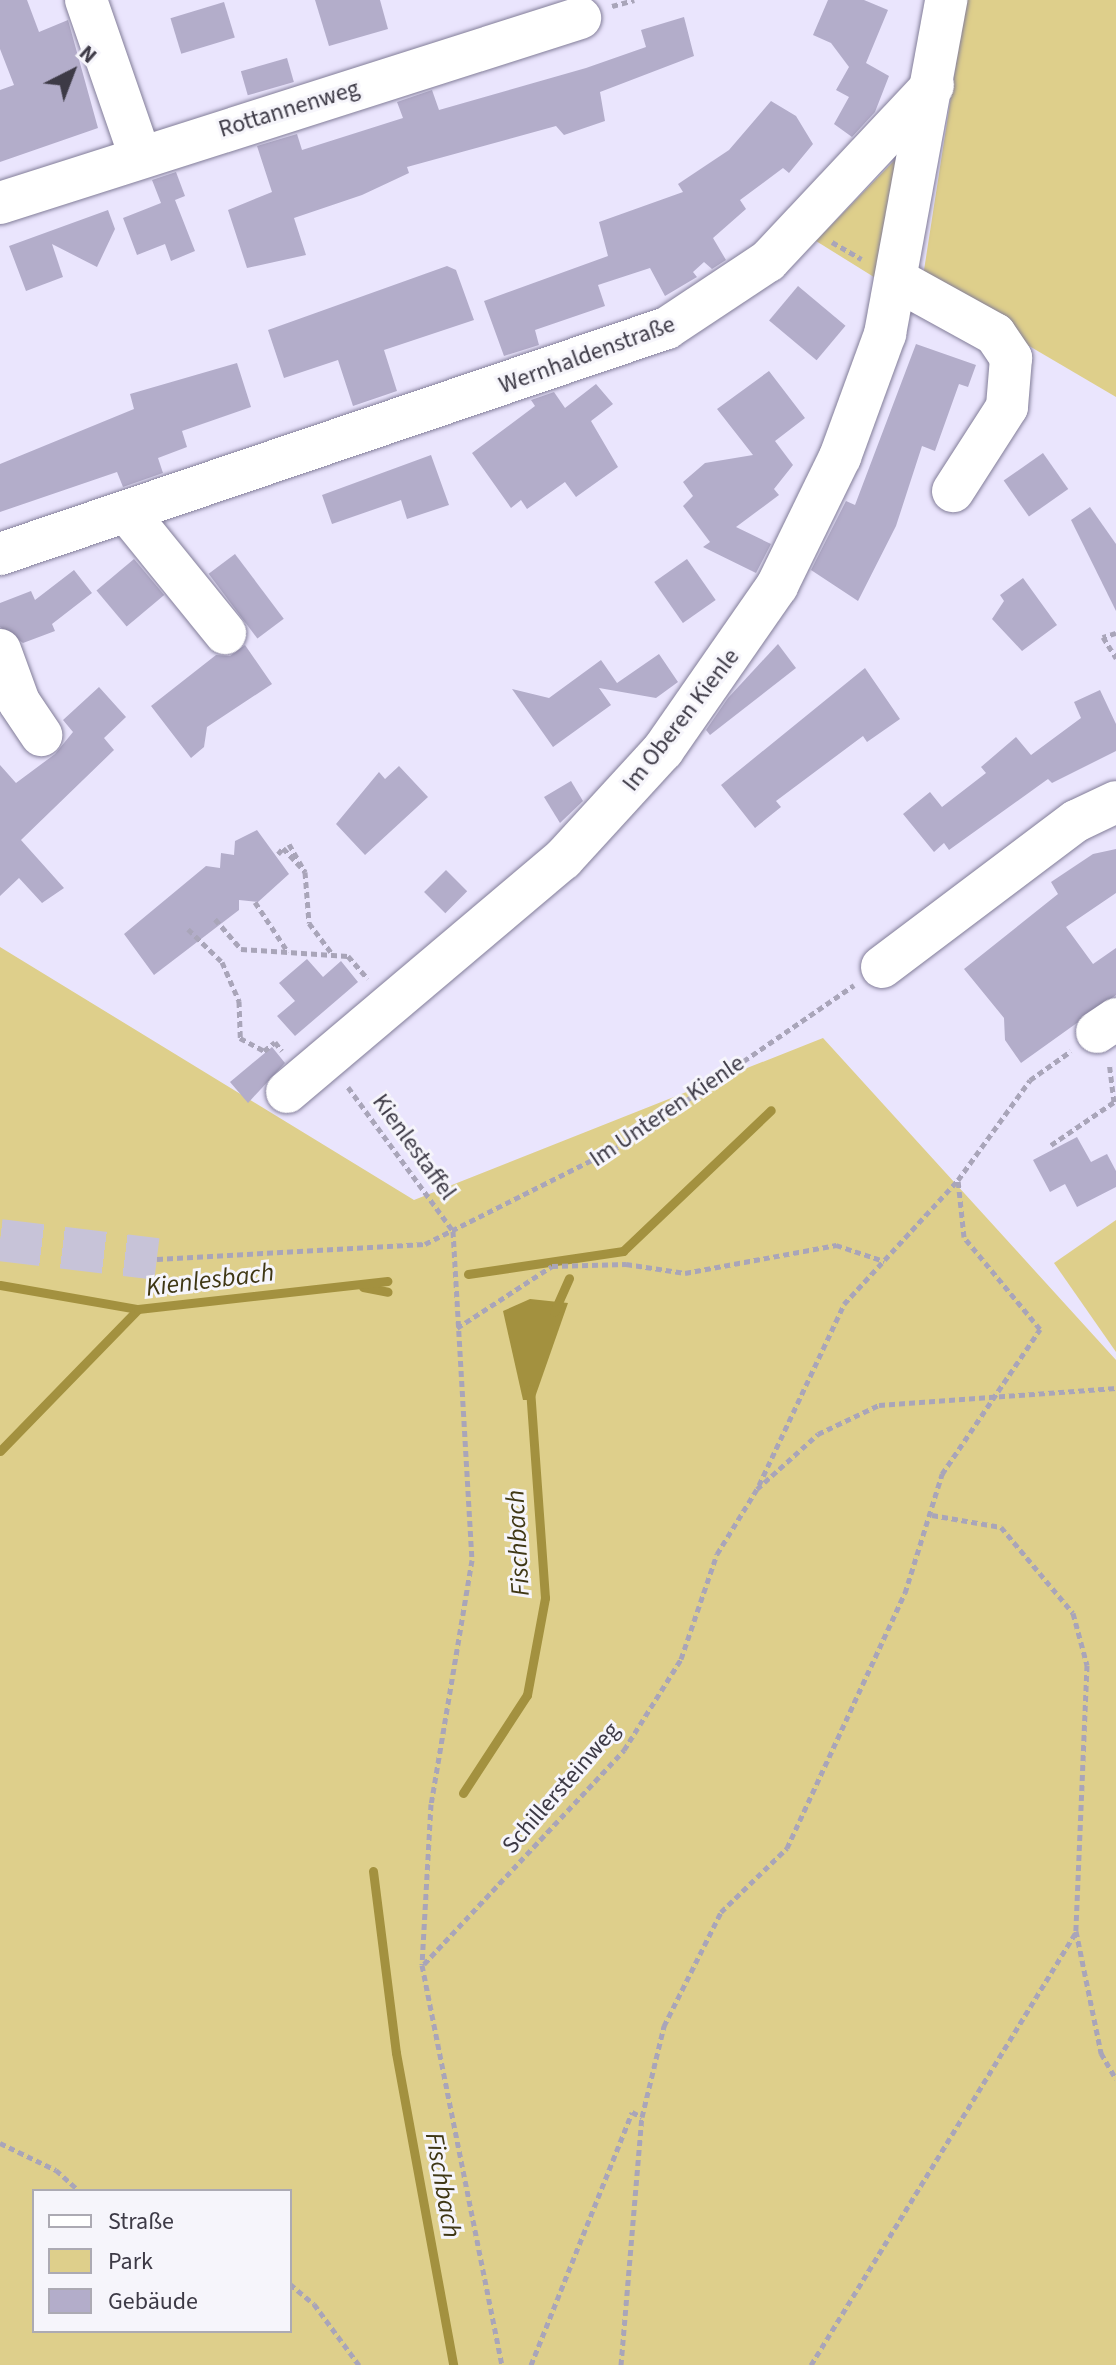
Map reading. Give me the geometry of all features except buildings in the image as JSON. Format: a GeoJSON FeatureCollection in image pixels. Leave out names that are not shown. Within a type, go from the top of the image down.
{"type":"FeatureCollection","features":[{"type":"Feature","properties":{"kind":"street"},"geometry":{"type":"LineString","coordinates":[[86,0],[140,156]]}},
{"type":"Feature","properties":{"kind":"street"},"geometry":{"type":"LineString","coordinates":[[934,84],[946,0]]}},
{"type":"Feature","properties":{"kind":"street","name":"Rottannenweg"},"geometry":{"type":"LineString","coordinates":[[0,203],[580,18]]}},
{"type":"Feature","properties":{"kind":"street","name":"Wernhaldenstraße"},"geometry":{"type":"LineString","coordinates":[[0,554],[635,342],[729,291],[805,227],[934,84]]}},
{"type":"Feature","properties":{"kind":"street","name":"Im Oberen Kienle"},"geometry":{"type":"LineString","coordinates":[[287,1092],[336,1073],[563,859],[714,682],[777,586],[840,457],[872,377],[897,280],[934,84]]}},
{"type":"Feature","properties":{"kind":"street"},"geometry":{"type":"LineString","coordinates":[[897,280],[995,334],[1011,358],[1007,407],[953,491]]}},
{"type":"Feature","properties":{"kind":"street"},"geometry":{"type":"LineString","coordinates":[[127,512],[225,633]]}},
{"type":"Feature","properties":{"kind":"street"},"geometry":{"type":"LineString","coordinates":[[0,650],[19,702],[41,735]]}},
{"type":"Feature","properties":{"kind":"street"},"geometry":{"type":"LineString","coordinates":[[882,967],[1076,821],[1116,802]]}},
{"type":"Feature","properties":{"kind":"path"},"geometry":{"type":"LineString","coordinates":[[805,227],[897,280]]}},
{"type":"Feature","properties":{"kind":"path"},"geometry":{"type":"LineString","coordinates":[[1116,633],[1103,637],[1116,658]]}},
{"type":"Feature","properties":{"kind":"path"},"geometry":{"type":"LineString","coordinates":[[289,844],[305,872],[309,923],[333,955]]}},
{"type":"Feature","properties":{"kind":"path"},"geometry":{"type":"LineString","coordinates":[[278,854],[283,848],[305,872]]}},
{"type":"Feature","properties":{"kind":"path"},"geometry":{"type":"LineString","coordinates":[[255,902],[289,953]]}},
{"type":"Feature","properties":{"kind":"path"},"geometry":{"type":"LineString","coordinates":[[215,919],[226,941],[241,949],[348,956],[370,988]]}},
{"type":"Feature","properties":{"kind":"path"},"geometry":{"type":"LineString","coordinates":[[188,929],[222,962],[239,1001],[240,1038],[264,1051],[275,1042]]}},
{"type":"Feature","properties":{"kind":"path","name":"Im Unteren Kienle"},"geometry":{"type":"LineString","coordinates":[[157,1259],[425,1244],[620,1146],[882,967]]}},
{"type":"Feature","properties":{"kind":"path"},"geometry":{"type":"LineString","coordinates":[[757,1489],[844,1304],[958,1180],[1030,1080],[1107,1026],[1115,1072],[1115,1102],[1051,1145]]}},
{"type":"Feature","properties":{"kind":"path","name":"Kienlestaffel"},"geometry":{"type":"LineString","coordinates":[[336,1073],[453,1231]]}},
{"type":"Feature","properties":{"kind":"path"},"geometry":{"type":"LineString","coordinates":[[621,2365],[642,2117],[664,2026],[721,1912],[787,1848],[905,1593],[932,1515],[942,1474],[1040,1329],[964,1237],[958,1180]]}},
{"type":"Feature","properties":{"kind":"path"},"geometry":{"type":"LineString","coordinates":[[453,1231],[457,1328],[472,1471],[472,1560],[431,1804],[422,1965],[502,2365]]}},
{"type":"Feature","properties":{"kind":"path"},"geometry":{"type":"LineString","coordinates":[[457,1328],[552,1266],[626,1264],[685,1273],[836,1245],[884,1261]]}},
{"type":"Feature","properties":{"kind":"path","name":"Schillersteinweg"},"geometry":{"type":"LineString","coordinates":[[422,1965],[624,1750],[681,1659],[717,1554],[757,1489],[818,1434],[879,1405],[990,1400],[1116,1388]]}},
{"type":"Feature","properties":{"kind":"path"},"geometry":{"type":"LineString","coordinates":[[932,1515],[1001,1527],[1073,1613],[1087,1665],[1076,1931],[1101,2053],[1116,2079]]}},
{"type":"Feature","properties":{"kind":"path"},"geometry":{"type":"LineString","coordinates":[[811,2365],[1076,1931]]}},
{"type":"Feature","properties":{"kind":"path"},"geometry":{"type":"LineString","coordinates":[[531,2365],[632,2112],[642,2117]]}},
{"type":"Feature","properties":{"kind":"path"},"geometry":{"type":"LineString","coordinates":[[0,2143],[56,2170],[77,2189]]}},
{"type":"Feature","properties":{"kind":"path"},"geometry":{"type":"LineString","coordinates":[[292,2286],[314,2304],[359,2365]]}},
{"type":"Feature","properties":{"kind":"green space"},"geometry":{"type":"Polygon","coordinates":[[[966,0],[1116,0],[1116,397],[922,283],[966,0]]]}},
{"type":"Feature","properties":{"kind":"green space"},"geometry":{"type":"Polygon","coordinates":[[[920,134],[898,292],[816,241],[920,134]]]}},
{"type":"Feature","properties":{"kind":"green space"},"geometry":{"type":"Polygon","coordinates":[[[0,947],[414,1200],[823,1038],[1116,1360],[1116,2365],[0,2365],[0,947]]]}},
{"type":"Feature","properties":{"kind":"green space"},"geometry":{"type":"Polygon","coordinates":[[[1116,1220],[1116,1352],[1054,1263],[1116,1220]]]}},
{"type":"Feature","properties":{"kind":"shaded area"},"geometry":{"type":"Polygon","coordinates":[[[530,1299],[568,1303],[534,1400],[523,1400],[503,1311],[530,1299]]]}},
{"type":"Feature","properties":{"kind":"waterway","name":"Fischbach"},"geometry":{"type":"LineString","coordinates":[[468,1274],[623,1251],[771,1110]]}},
{"type":"Feature","properties":{"kind":"waterway","name":"Fischbach"},"geometry":{"type":"LineString","coordinates":[[554,1312],[569,1278]]}},
{"type":"Feature","properties":{"kind":"waterway","name":"Kienlesbach"},"geometry":{"type":"LineString","coordinates":[[0,1451],[138,1309],[387,1281]]}},
{"type":"Feature","properties":{"kind":"waterway"},"geometry":{"type":"LineString","coordinates":[[0,1285],[138,1309]]}},
{"type":"Feature","properties":{"kind":"waterway"},"geometry":{"type":"LineString","coordinates":[[363,1287],[388,1292]]}},
{"type":"Feature","properties":{"kind":"waterway","name":"Fischbach"},"geometry":{"type":"LineString","coordinates":[[463,1793],[527,1695],[545,1598],[530,1390]]}},
{"type":"Feature","properties":{"kind":"waterway","name":"Fischbach"},"geometry":{"type":"LineString","coordinates":[[373,1871],[396,2053],[453,2365]]}},
{"type":"Feature","properties":{"kind":"tunnel"},"geometry":{"type":"LineString","coordinates":[[0,1240],[157,1259]]}}]}
